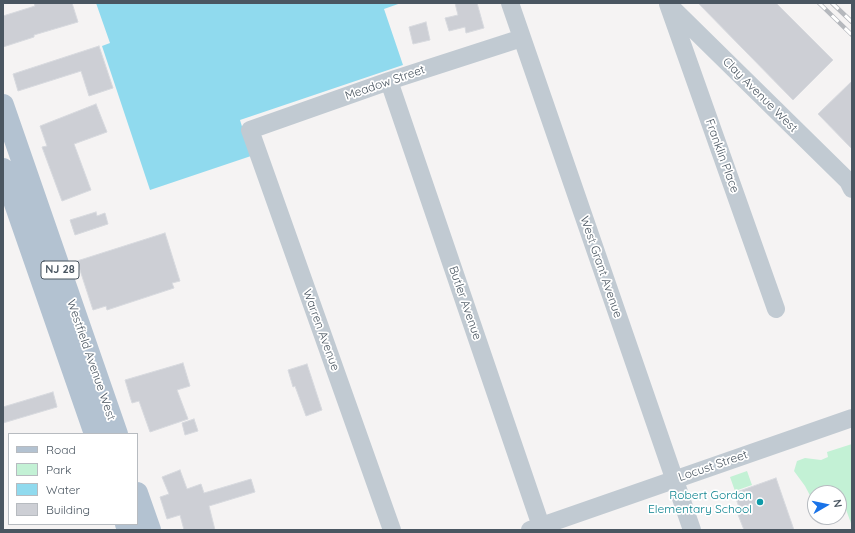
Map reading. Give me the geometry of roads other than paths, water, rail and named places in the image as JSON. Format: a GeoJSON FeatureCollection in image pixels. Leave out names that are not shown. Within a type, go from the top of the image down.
{"type":"FeatureCollection","features":[{"type":"Feature","properties":{"kind":"main road","name":"Westfield Avenue West"},"geometry":{"type":"LineString","coordinates":[[3,105],[76,348],[95,433]]}},
{"type":"Feature","properties":{"kind":"main road","name":"Westfield Avenue West"},"geometry":{"type":"LineString","coordinates":[[3,169],[76,348],[117,433]]}},
{"type":"Feature","properties":{"kind":"main road"},"geometry":{"type":"LineString","coordinates":[[138,496],[150,530]]}},
{"type":"Feature","properties":{"kind":"street","name":"West Grant Avenue"},"geometry":{"type":"LineString","coordinates":[[510,3],[692,530]]}},
{"type":"Feature","properties":{"kind":"street","name":"Clay Avenue West"},"geometry":{"type":"LineString","coordinates":[[667,3],[848,181],[852,188]]}},
{"type":"Feature","properties":{"kind":"street","name":"Franklin Place"},"geometry":{"type":"LineString","coordinates":[[667,3],[776,309]]}},
{"type":"Feature","properties":{"kind":"street","name":"Meadow Street"},"geometry":{"type":"LineString","coordinates":[[250,130],[390,81],[522,38]]}},
{"type":"Feature","properties":{"kind":"street","name":"Butler Avenue"},"geometry":{"type":"LineString","coordinates":[[390,81],[535,528]]}},
{"type":"Feature","properties":{"kind":"street","name":"Warren Avenue"},"geometry":{"type":"LineString","coordinates":[[250,130],[392,530]]}},
{"type":"Feature","properties":{"kind":"street","name":"Locust Street"},"geometry":{"type":"LineString","coordinates":[[535,528],[852,418]]}},
{"type":"Feature","properties":{"kind":"water"},"geometry":{"type":"Polygon","coordinates":[[[96,3],[401,3],[384,9],[403,65],[240,120],[251,156],[150,190],[102,46],[110,43],[96,3]]]}},
{"type":"Feature","properties":{"kind":"railway"},"geometry":{"type":"LineString","coordinates":[[819,3],[852,35]]}},
{"type":"Feature","properties":{"kind":"railway"},"geometry":{"type":"LineString","coordinates":[[832,3],[852,22]]}},
{"type":"Feature","properties":{"kind":"place","name":"Robert Gordon Elementary School"},"geometry":{"type":"Point","coordinates":[760,502]}}]}
